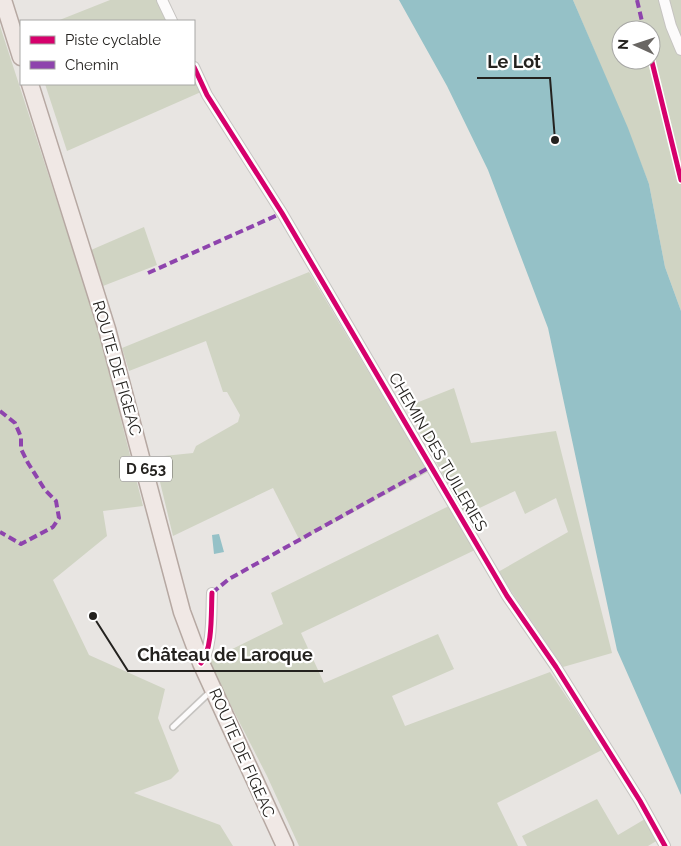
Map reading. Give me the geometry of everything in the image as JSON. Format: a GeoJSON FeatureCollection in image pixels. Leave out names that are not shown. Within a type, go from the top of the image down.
{"type":"FeatureCollection","features":[{"type":"Feature","properties":{"kind":"main road"},"geometry":{"type":"LineString","coordinates":[[3,0],[20,54]]}},
{"type":"Feature","properties":{"kind":"main road","name":"ROUTE DE FIGEAC"},"geometry":{"type":"LineString","coordinates":[[30,85],[107,329],[182,612],[201,663],[285,846]]}},
{"type":"Feature","properties":{"kind":"street"},"geometry":{"type":"LineString","coordinates":[[162,0],[172,20]]}},
{"type":"Feature","properties":{"kind":"street"},"geometry":{"type":"LineString","coordinates":[[664,0],[671,26],[681,50]]}},
{"type":"Feature","properties":{"kind":"street","name":"CHEMIN DES TUILERIES"},"geometry":{"type":"LineString","coordinates":[[195,69],[207,95],[297,238],[507,596],[556,667],[640,801],[665,846]]}},
{"type":"Feature","properties":{"kind":"street"},"geometry":{"type":"LineString","coordinates":[[201,663],[205,659],[210,636],[212,593]]}},
{"type":"Feature","properties":{"kind":"lane"},"geometry":{"type":"LineString","coordinates":[[174,727],[213,689]]}},
{"type":"Feature","properties":{"kind":"green space"},"geometry":{"type":"Polygon","coordinates":[[[110,0],[157,0],[167,20],[60,20],[110,0]]]}},
{"type":"Feature","properties":{"kind":"green space"},"geometry":{"type":"Polygon","coordinates":[[[573,0],[681,0],[681,311],[665,267],[649,184],[573,0]]]}},
{"type":"Feature","properties":{"kind":"green space"},"geometry":{"type":"Polygon","coordinates":[[[0,26],[95,318],[143,506],[103,511],[107,536],[53,580],[89,655],[165,689],[158,718],[179,771],[171,779],[134,793],[220,825],[233,846],[0,846],[0,26]]]}},
{"type":"Feature","properties":{"kind":"green space"},"geometry":{"type":"Polygon","coordinates":[[[195,79],[201,92],[67,151],[45,85],[195,85],[195,79]]]}},
{"type":"Feature","properties":{"kind":"green space"},"geometry":{"type":"Polygon","coordinates":[[[144,227],[157,265],[103,286],[91,250],[144,227]]]}},
{"type":"Feature","properties":{"kind":"green space"},"geometry":{"type":"Polygon","coordinates":[[[309,272],[428,472],[300,541],[273,488],[173,536],[154,457],[193,453],[196,446],[238,422],[240,415],[227,392],[223,392],[206,341],[129,371],[122,348],[309,272]]]}},
{"type":"Feature","properties":{"kind":"green space"},"geometry":{"type":"Polygon","coordinates":[[[454,388],[471,443],[556,431],[612,653],[563,667],[498,572],[568,532],[556,498],[525,514],[515,491],[465,515],[406,407],[454,388]]]}},
{"type":"Feature","properties":{"kind":"green space"},"geometry":{"type":"Polygon","coordinates":[[[449,506],[475,550],[301,633],[324,683],[438,634],[454,669],[392,696],[405,726],[550,672],[602,750],[497,803],[518,846],[299,846],[267,776],[208,661],[283,624],[271,593],[449,506]]]}},
{"type":"Feature","properties":{"kind":"green space"},"geometry":{"type":"Polygon","coordinates":[[[597,799],[618,835],[645,819],[658,840],[648,846],[527,846],[522,836],[597,799]]]}},
{"type":"Feature","properties":{"kind":"water"},"geometry":{"type":"Polygon","coordinates":[[[399,0],[573,0],[628,128],[649,184],[665,267],[681,311],[681,795],[617,650],[548,328],[488,170],[447,86],[399,0]]]}},
{"type":"Feature","properties":{"kind":"water"},"geometry":{"type":"Polygon","coordinates":[[[219,534],[224,552],[214,554],[212,535],[219,534]]]}},
{"type":"Feature","properties":{"kind":"marked path"},"geometry":{"type":"LineString","coordinates":[[637,0],[642,20]]}},
{"type":"Feature","properties":{"kind":"marked path"},"geometry":{"type":"LineString","coordinates":[[148,273],[282,213]]}},
{"type":"Feature","properties":{"kind":"marked path"},"geometry":{"type":"LineString","coordinates":[[0,411],[15,423],[21,437],[21,449],[45,490],[56,501],[59,518],[53,527],[21,544],[0,532]]}},
{"type":"Feature","properties":{"kind":"marked path"},"geometry":{"type":"LineString","coordinates":[[212,593],[229,579],[432,466]]}},
{"type":"Feature","properties":{"kind":"cycle path"},"geometry":{"type":"LineString","coordinates":[[195,69],[207,95],[282,213],[507,596],[556,667],[640,801],[665,846]]}},
{"type":"Feature","properties":{"kind":"cycle path"},"geometry":{"type":"LineString","coordinates":[[654,70],[681,180]]}},
{"type":"Feature","properties":{"kind":"cycle path"},"geometry":{"type":"LineString","coordinates":[[201,663],[208,649],[212,593]]}},
{"type":"Feature","properties":{"kind":"place","name":"Le Lot"},"geometry":{"type":"Point","coordinates":[555,140]}},
{"type":"Feature","properties":{"kind":"place","name":"Château de Laroque"},"geometry":{"type":"Point","coordinates":[93,616]}}]}
